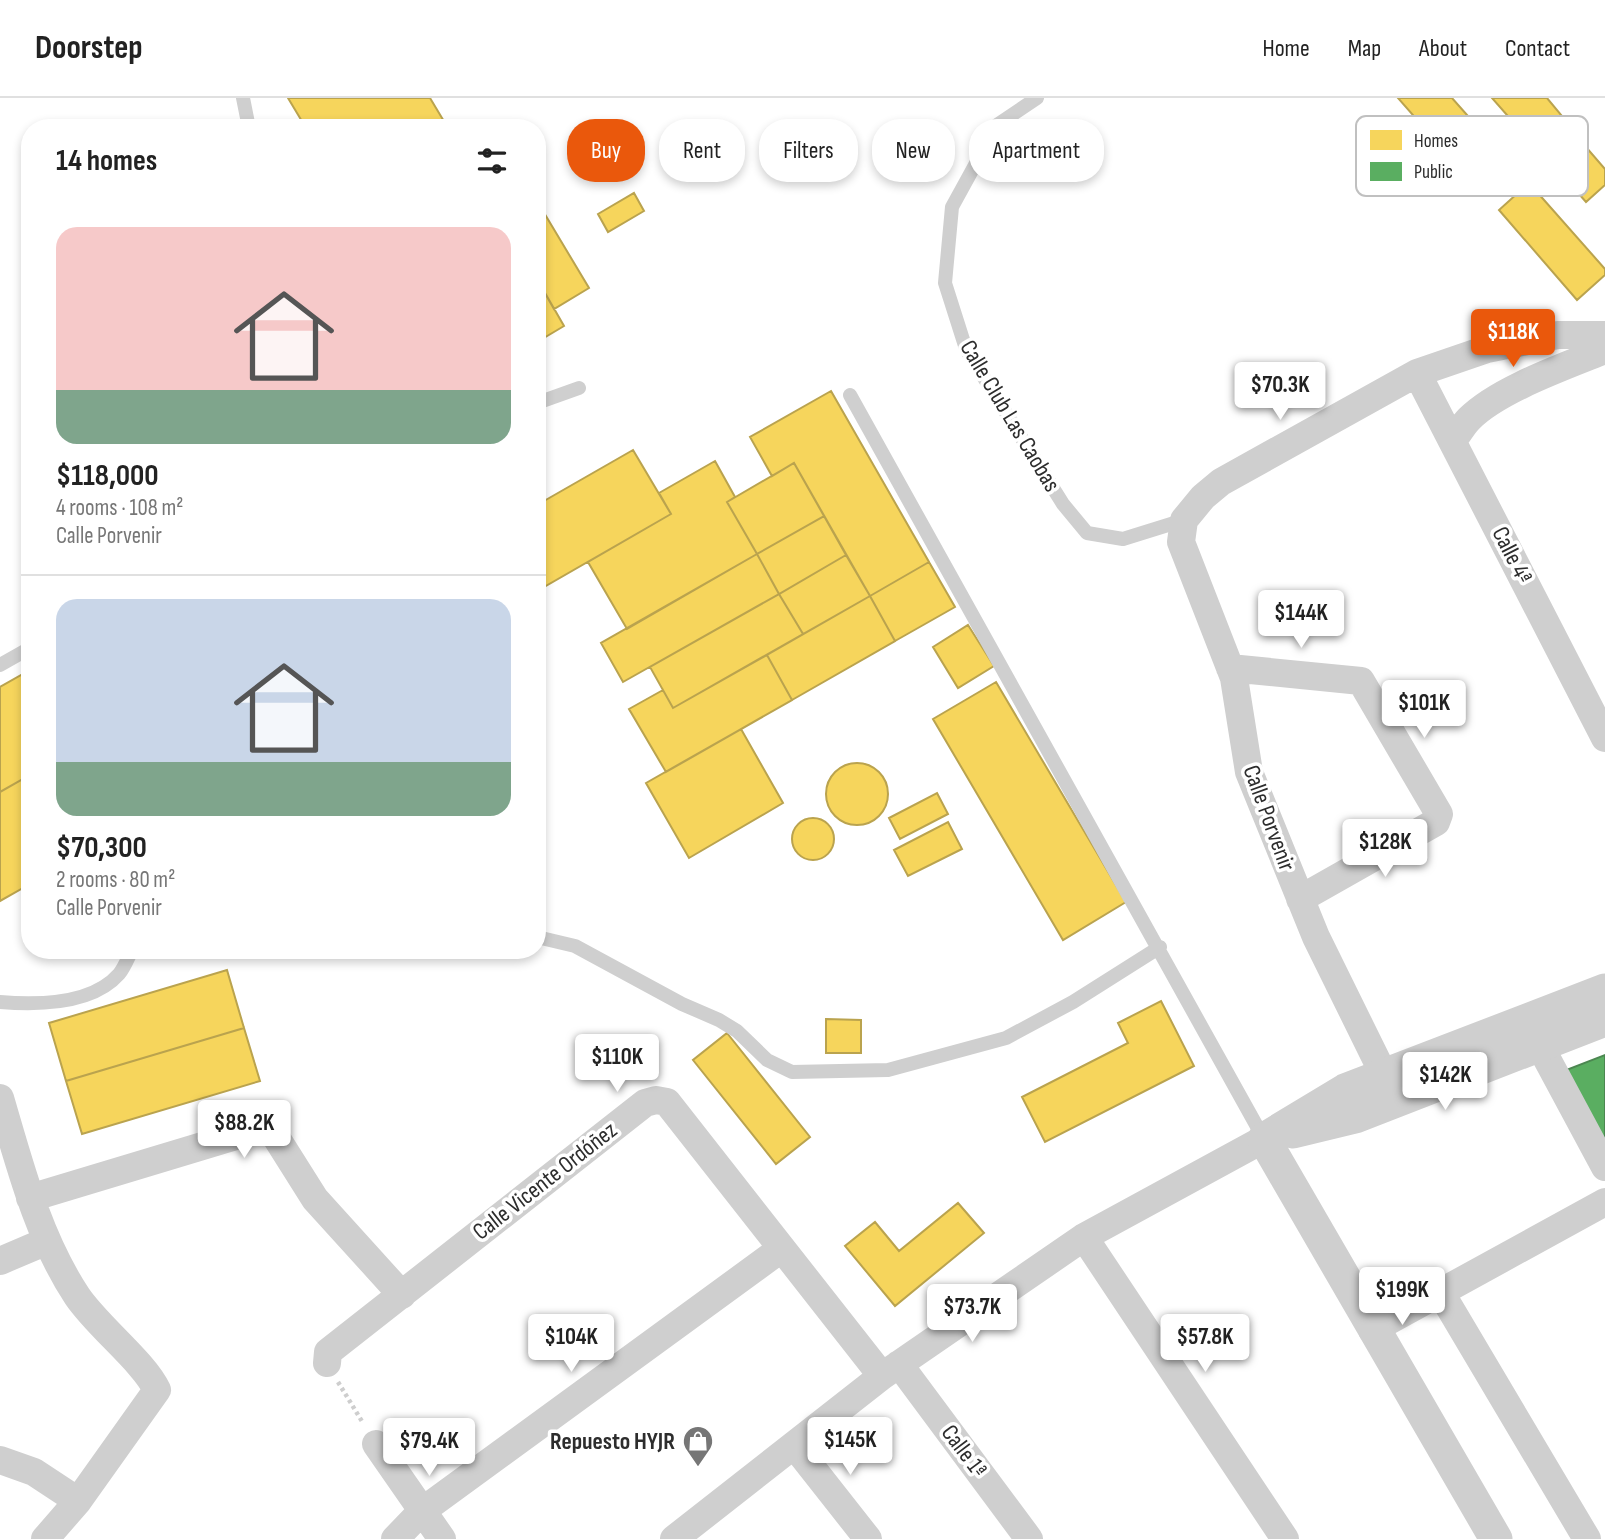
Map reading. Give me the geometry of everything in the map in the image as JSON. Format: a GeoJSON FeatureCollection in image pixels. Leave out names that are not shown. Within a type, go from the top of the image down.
{"type":"FeatureCollection","features":[{"type":"Feature","properties":{"kind":"street"},"geometry":{"type":"LineString","coordinates":[[1184,520],[1203,497],[1221,482],[1417,373],[1487,349],[1558,335],[1605,335]]}},
{"type":"Feature","properties":{"kind":"street"},"geometry":{"type":"LineString","coordinates":[[1453,441],[1469,419],[1489,405],[1541,376],[1605,350]]}},
{"type":"Feature","properties":{"kind":"street","name":"Calle 4ª"},"geometry":{"type":"LineString","coordinates":[[1417,373],[1605,738]]}},
{"type":"Feature","properties":{"kind":"street","name":"Calle Porvenir"},"geometry":{"type":"LineString","coordinates":[[1184,520],[1181,542],[1230,668],[1239,699],[1248,766],[1300,899],[1383,1073]]}},
{"type":"Feature","properties":{"kind":"street"},"geometry":{"type":"LineString","coordinates":[[1230,668],[1361,681],[1439,814],[1436,822],[1300,899]]}},
{"type":"Feature","properties":{"kind":"street"},"geometry":{"type":"LineString","coordinates":[[674,1539],[891,1370],[1084,1237],[1264,1139],[1345,1090],[1383,1073],[1605,990]]}},
{"type":"Feature","properties":{"kind":"street"},"geometry":{"type":"LineString","coordinates":[[1264,1139],[1355,1117],[1605,1020]]}},
{"type":"Feature","properties":{"kind":"street"},"geometry":{"type":"LineString","coordinates":[[1540,1046],[1605,1167]]}},
{"type":"Feature","properties":{"kind":"street"},"geometry":{"type":"LineString","coordinates":[[0,1098],[30,1198],[47,1241],[89,1312],[157,1390],[78,1501],[45,1539]]}},
{"type":"Feature","properties":{"kind":"street","name":"Calle Vicente Ordóñez"},"geometry":{"type":"LineString","coordinates":[[327,1363],[328,1352],[645,1103],[656,1100],[667,1102],[781,1249],[891,1370]]}},
{"type":"Feature","properties":{"kind":"street"},"geometry":{"type":"LineString","coordinates":[[30,1198],[269,1126],[315,1199],[402,1295]]}},
{"type":"Feature","properties":{"kind":"street"},"geometry":{"type":"LineString","coordinates":[[1264,1139],[1496,1539]]}},
{"type":"Feature","properties":{"kind":"street"},"geometry":{"type":"LineString","coordinates":[[1373,1330],[1605,1202]]}},
{"type":"Feature","properties":{"kind":"street"},"geometry":{"type":"LineString","coordinates":[[1084,1237],[1285,1539]]}},
{"type":"Feature","properties":{"kind":"street"},"geometry":{"type":"LineString","coordinates":[[0,1261],[47,1241]]}},
{"type":"Feature","properties":{"kind":"street"},"geometry":{"type":"LineString","coordinates":[[395,1539],[422,1511],[781,1249]]}},
{"type":"Feature","properties":{"kind":"street"},"geometry":{"type":"LineString","coordinates":[[1441,1293],[1587,1539]]}},
{"type":"Feature","properties":{"kind":"street","name":"Calle 1ª"},"geometry":{"type":"LineString","coordinates":[[891,1370],[1030,1539]]}},
{"type":"Feature","properties":{"kind":"street"},"geometry":{"type":"LineString","coordinates":[[376,1444],[442,1539]]}},
{"type":"Feature","properties":{"kind":"street"},"geometry":{"type":"LineString","coordinates":[[794,1445],[868,1539]]}},
{"type":"Feature","properties":{"kind":"street"},"geometry":{"type":"LineString","coordinates":[[0,1460],[34,1472],[78,1501]]}},
{"type":"Feature","properties":{"kind":"lane"},"geometry":{"type":"LineString","coordinates":[[243,98],[246,119]]}},
{"type":"Feature","properties":{"kind":"lane","name":"Calle Club Las Caobas"},"geometry":{"type":"LineString","coordinates":[[1037,98],[997,125],[952,207],[945,283],[966,349],[1063,504],[1087,533],[1124,539],[1184,520]]}},
{"type":"Feature","properties":{"kind":"lane"},"geometry":{"type":"LineString","coordinates":[[546,400],[579,388]]}},
{"type":"Feature","properties":{"kind":"lane"},"geometry":{"type":"LineString","coordinates":[[850,395],[1160,947],[1264,1139]]}},
{"type":"Feature","properties":{"kind":"lane"},"geometry":{"type":"LineString","coordinates":[[0,665],[21,653]]}},
{"type":"Feature","properties":{"kind":"lane"},"geometry":{"type":"LineString","coordinates":[[546,939],[575,946],[682,1004],[719,1020],[737,1031],[767,1060],[792,1072],[888,1070],[1006,1038],[1073,1002],[1160,947]]}},
{"type":"Feature","properties":{"kind":"lane"},"geometry":{"type":"LineString","coordinates":[[0,1002],[22,1004],[86,997],[118,975],[127,959]]}},
{"type":"Feature","properties":{"kind":"path"},"geometry":{"type":"LineString","coordinates":[[327,1363],[376,1444]]}},
{"type":"Feature","properties":{"kind":"building: Homes"},"geometry":{"type":"Polygon","coordinates":[[[288,98],[430,98],[443,119],[301,119],[288,98]]]}},
{"type":"Feature","properties":{"kind":"building: Homes"},"geometry":{"type":"Polygon","coordinates":[[[1398,98],[1452,98],[1468,116],[1414,116],[1398,98]]]}},
{"type":"Feature","properties":{"kind":"building: Homes"},"geometry":{"type":"Polygon","coordinates":[[[1492,98],[1547,98],[1562,116],[1508,116],[1492,98]]]}},
{"type":"Feature","properties":{"kind":"building: Homes"},"geometry":{"type":"Polygon","coordinates":[[[1588,149],[1605,169],[1605,185],[1586,202],[1581,196],[1588,196],[1588,149]]]}},
{"type":"Feature","properties":{"kind":"building: Homes"},"geometry":{"type":"Polygon","coordinates":[[[634,193],[644,211],[608,232],[598,214],[634,193]]]}},
{"type":"Feature","properties":{"kind":"building: Homes"},"geometry":{"type":"Polygon","coordinates":[[[1515,196],[1540,196],[1605,269],[1605,275],[1577,300],[1499,210],[1515,196]]]}},
{"type":"Feature","properties":{"kind":"building: Homes"},"geometry":{"type":"Polygon","coordinates":[[[546,216],[589,288],[554,309],[546,295],[546,216]]]}},
{"type":"Feature","properties":{"kind":"building: Homes"},"geometry":{"type":"Polygon","coordinates":[[[546,295],[564,326],[546,337],[546,295]]]}},
{"type":"Feature","properties":{"kind":"building: Homes"},"geometry":{"type":"Polygon","coordinates":[[[831,391],[929,562],[870,596],[794,463],[772,476],[750,437],[831,391]]]}},
{"type":"Feature","properties":{"kind":"building: Homes"},"geometry":{"type":"Polygon","coordinates":[[[633,450],[671,514],[546,586],[546,500],[633,450]]]}},
{"type":"Feature","properties":{"kind":"building: Homes"},"geometry":{"type":"Polygon","coordinates":[[[715,461],[735,497],[727,502],[757,554],[627,629],[588,562],[671,514],[659,493],[715,461]]]}},
{"type":"Feature","properties":{"kind":"building: Homes"},"geometry":{"type":"Polygon","coordinates":[[[794,463],[824,516],[757,554],[727,502],[794,463]]]}},
{"type":"Feature","properties":{"kind":"building: Homes"},"geometry":{"type":"Polygon","coordinates":[[[824,516],[846,555],[779,594],[757,554],[824,516]]]}},
{"type":"Feature","properties":{"kind":"building: Homes"},"geometry":{"type":"Polygon","coordinates":[[[757,554],[779,594],[623,682],[601,643],[757,554]]]}},
{"type":"Feature","properties":{"kind":"building: Homes"},"geometry":{"type":"Polygon","coordinates":[[[846,555],[870,596],[803,634],[779,594],[846,555]]]}},
{"type":"Feature","properties":{"kind":"building: Homes"},"geometry":{"type":"Polygon","coordinates":[[[929,562],[955,607],[895,641],[870,596],[929,562]]]}},
{"type":"Feature","properties":{"kind":"building: Homes"},"geometry":{"type":"Polygon","coordinates":[[[779,594],[803,634],[673,708],[650,667],[779,594]]]}},
{"type":"Feature","properties":{"kind":"building: Homes"},"geometry":{"type":"Polygon","coordinates":[[[870,596],[895,641],[792,700],[767,655],[870,596]]]}},
{"type":"Feature","properties":{"kind":"building: Homes"},"geometry":{"type":"Polygon","coordinates":[[[968,625],[994,666],[958,688],[933,647],[968,625]]]}},
{"type":"Feature","properties":{"kind":"building: Homes"},"geometry":{"type":"Polygon","coordinates":[[[767,655],[792,700],[666,772],[629,709],[663,690],[673,708],[767,655]]]}},
{"type":"Feature","properties":{"kind":"building: Homes"},"geometry":{"type":"Polygon","coordinates":[[[21,675],[21,780],[0,792],[0,687],[21,675]]]}},
{"type":"Feature","properties":{"kind":"building: Homes"},"geometry":{"type":"Polygon","coordinates":[[[996,682],[1126,902],[1063,940],[933,719],[996,682]]]}},
{"type":"Feature","properties":{"kind":"building: Homes"},"geometry":{"type":"Polygon","coordinates":[[[741,729],[783,803],[689,858],[646,783],[741,729]]]}},
{"type":"Feature","properties":{"kind":"building: Homes"},"geometry":{"type":"Polygon","coordinates":[[[857,763],[879,772],[888,794],[879,816],[857,825],[835,816],[826,794],[835,772],[857,763]]]}},
{"type":"Feature","properties":{"kind":"building: Homes"},"geometry":{"type":"Polygon","coordinates":[[[21,780],[21,889],[0,901],[0,792],[21,780]]]}},
{"type":"Feature","properties":{"kind":"building: Homes"},"geometry":{"type":"Polygon","coordinates":[[[937,793],[948,814],[900,839],[889,818],[937,793]]]}},
{"type":"Feature","properties":{"kind":"building: Homes"},"geometry":{"type":"Polygon","coordinates":[[[813,818],[828,824],[834,839],[828,854],[813,860],[798,854],[792,839],[798,824],[813,818]]]}},
{"type":"Feature","properties":{"kind":"building: Homes"},"geometry":{"type":"Polygon","coordinates":[[[948,822],[962,849],[908,876],[894,850],[948,822]]]}},
{"type":"Feature","properties":{"kind":"building: Homes"},"geometry":{"type":"Polygon","coordinates":[[[227,970],[244,1028],[66,1081],[49,1023],[227,970]]]}},
{"type":"Feature","properties":{"kind":"building: Homes"},"geometry":{"type":"Polygon","coordinates":[[[1161,1001],[1194,1066],[1045,1142],[1022,1097],[1128,1043],[1118,1023],[1161,1001]]]}},
{"type":"Feature","properties":{"kind":"building: Homes"},"geometry":{"type":"Polygon","coordinates":[[[826,1019],[861,1020],[861,1053],[826,1053],[826,1019]]]}},
{"type":"Feature","properties":{"kind":"building: Homes"},"geometry":{"type":"Polygon","coordinates":[[[244,1028],[260,1081],[82,1134],[66,1081],[244,1028]]]}},
{"type":"Feature","properties":{"kind":"building: Homes"},"geometry":{"type":"Polygon","coordinates":[[[727,1033],[810,1137],[776,1164],[693,1060],[727,1033]]]}},
{"type":"Feature","properties":{"kind":"building: Homes"},"geometry":{"type":"Polygon","coordinates":[[[958,1203],[984,1233],[895,1306],[845,1246],[875,1222],[899,1251],[958,1203]]]}},
{"type":"Feature","properties":{"kind":"building: Public"},"geometry":{"type":"Polygon","coordinates":[[[1605,1055],[1605,1162],[1556,1074],[1605,1055]]]}},
{"type":"Feature","properties":{"kind":"place","name":"Repuesto HYJR"},"geometry":{"type":"Point","coordinates":[698,1468]}}]}
